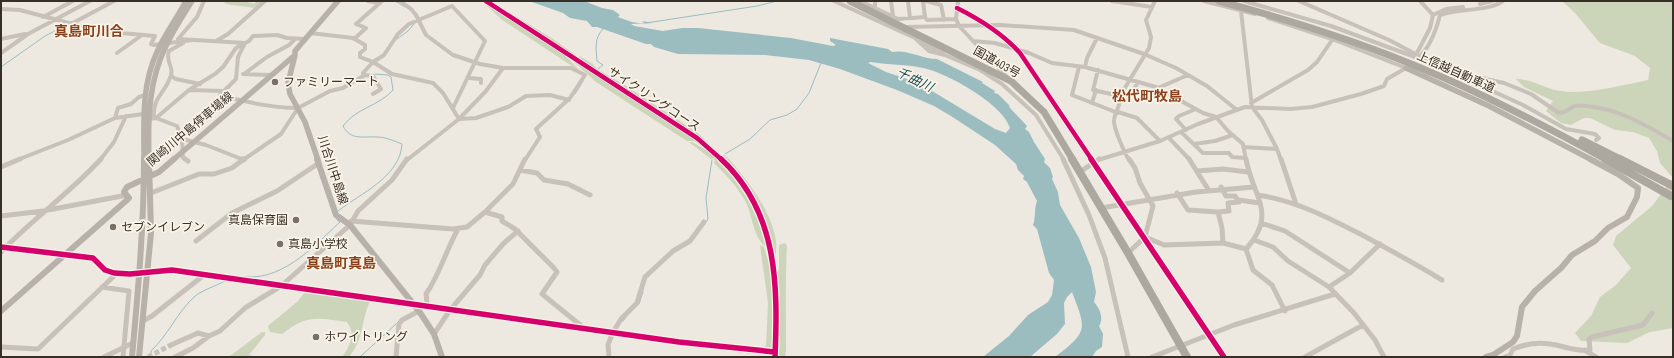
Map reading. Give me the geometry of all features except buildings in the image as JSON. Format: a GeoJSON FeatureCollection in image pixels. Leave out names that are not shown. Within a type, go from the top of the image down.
{"type":"FeatureCollection","features":[{"type":"Feature","properties":{"kind":"highway","name":"国道403号"},"geometry":{"type":"LineString","coordinates":[[850,1],[903,27],[951,55],[1010,81],[1044,112],[1187,357]]}},
{"type":"Feature","properties":{"kind":"highway","name":"上信越自動車道"},"geometry":{"type":"LineString","coordinates":[[1218,1],[1330,33],[1383,52],[1439,75],[1535,121],[1671,196]]}},
{"type":"Feature","properties":{"kind":"highway","name":"上信越自動車道"},"geometry":{"type":"LineString","coordinates":[[1229,1],[1332,31],[1424,65],[1498,99],[1673,186]]}},
{"type":"Feature","properties":{"kind":"main road"},"geometry":{"type":"LineString","coordinates":[[132,357],[141,272],[144,178],[143,114],[145,95],[150,72],[186,1]]}},
{"type":"Feature","properties":{"kind":"main road"},"geometry":{"type":"LineString","coordinates":[[139,357],[142,321],[147,296],[153,118],[150,104],[154,80],[164,44],[192,1]]}},
{"type":"Feature","properties":{"kind":"main road","name":"関崎川中島停車場線"},"geometry":{"type":"LineString","coordinates":[[2,309],[26,287],[67,254],[127,200],[129,198],[124,192],[127,187],[159,172],[295,55],[295,52],[304,39],[338,1]]}},
{"type":"Feature","properties":{"kind":"main road","name":"川合川中島線"},"geometry":{"type":"LineString","coordinates":[[295,55],[288,83],[290,94],[305,122],[336,215],[350,223],[412,303]]}},
{"type":"Feature","properties":{"kind":"main road"},"geometry":{"type":"LineString","coordinates":[[1406,68],[1489,106],[1578,151],[1631,182],[1638,188],[1637,197],[1627,217],[1608,228],[1595,241],[1572,255],[1561,268],[1535,291],[1522,307],[1517,336],[1513,342],[1492,356]]}},
{"type":"Feature","properties":{"kind":"main road"},"geometry":{"type":"LineString","coordinates":[[2,248],[93,258],[97,260],[103,269],[116,274],[163,269],[412,303],[422,309],[450,310],[753,351]]}},
{"type":"Feature","properties":{"kind":"main road"},"geometry":{"type":"LineString","coordinates":[[422,309],[434,334],[442,357]]}},
{"type":"Feature","properties":{"kind":"street"},"geometry":{"type":"LineString","coordinates":[[43,17],[73,1]]}},
{"type":"Feature","properties":{"kind":"street"},"geometry":{"type":"LineString","coordinates":[[1,53],[28,34],[90,1]]}},
{"type":"Feature","properties":{"kind":"street"},"geometry":{"type":"LineString","coordinates":[[70,24],[114,1]]}},
{"type":"Feature","properties":{"kind":"street"},"geometry":{"type":"LineString","coordinates":[[201,1],[204,1],[197,18],[178,39],[244,43]]}},
{"type":"Feature","properties":{"kind":"street"},"geometry":{"type":"LineString","coordinates":[[216,41],[228,34],[265,1]]}},
{"type":"Feature","properties":{"kind":"street"},"geometry":{"type":"LineString","coordinates":[[368,1],[381,2]]}},
{"type":"Feature","properties":{"kind":"street"},"geometry":{"type":"LineString","coordinates":[[350,223],[458,230],[467,227],[485,212],[513,184],[528,154],[540,137],[536,129],[569,100],[579,87],[584,75],[571,68],[503,68],[474,62],[447,52],[426,35],[411,9],[400,1]]}},
{"type":"Feature","properties":{"kind":"street"},"geometry":{"type":"LineString","coordinates":[[834,1],[915,38],[929,51],[951,55],[980,70],[1002,84],[1030,108],[1047,131],[1073,181],[1105,258],[1128,357]]}},
{"type":"Feature","properties":{"kind":"street"},"geometry":{"type":"LineString","coordinates":[[860,1],[898,18],[925,17],[927,20],[956,19]]}},
{"type":"Feature","properties":{"kind":"street"},"geometry":{"type":"LineString","coordinates":[[875,1],[875,7]]}},
{"type":"Feature","properties":{"kind":"street"},"geometry":{"type":"LineString","coordinates":[[891,1],[893,16]]}},
{"type":"Feature","properties":{"kind":"street"},"geometry":{"type":"LineString","coordinates":[[908,1],[910,18]]}},
{"type":"Feature","properties":{"kind":"street"},"geometry":{"type":"LineString","coordinates":[[925,17],[924,1],[941,5],[944,20]]}},
{"type":"Feature","properties":{"kind":"street"},"geometry":{"type":"LineString","coordinates":[[958,1],[956,19],[959,26],[1010,81]]}},
{"type":"Feature","properties":{"kind":"street"},"geometry":{"type":"LineString","coordinates":[[1112,1],[1152,7]]}},
{"type":"Feature","properties":{"kind":"street"},"geometry":{"type":"LineString","coordinates":[[1128,254],[1135,245],[1145,237],[1153,206],[1140,183],[1135,168],[1124,153],[1114,120],[1121,103],[1120,96],[1151,42],[1146,20],[1155,1]]}},
{"type":"Feature","properties":{"kind":"street"},"geometry":{"type":"LineString","coordinates":[[1204,1],[1333,38],[1406,68]]}},
{"type":"Feature","properties":{"kind":"street"},"geometry":{"type":"LineString","coordinates":[[1244,1],[1286,11],[1418,57],[1522,105],[1566,128],[1595,134],[1599,138],[1596,140]]}},
{"type":"Feature","properties":{"kind":"street"},"geometry":{"type":"LineString","coordinates":[[1299,1],[1389,40],[1418,57]]}},
{"type":"Feature","properties":{"kind":"street"},"geometry":{"type":"LineString","coordinates":[[1420,1],[1433,15]]}},
{"type":"Feature","properties":{"kind":"street"},"geometry":{"type":"LineString","coordinates":[[1433,15],[1446,10],[1486,4],[1492,1]]}},
{"type":"Feature","properties":{"kind":"street"},"geometry":{"type":"LineString","coordinates":[[1418,57],[1437,28],[1440,15],[1467,8],[1493,6],[1501,4],[1503,1]]}},
{"type":"Feature","properties":{"kind":"street"},"geometry":{"type":"LineString","coordinates":[[354,39],[366,28],[356,24],[381,2]]}},
{"type":"Feature","properties":{"kind":"street"},"geometry":{"type":"LineString","coordinates":[[365,76],[364,73],[373,62],[384,55],[405,26],[452,6],[485,41],[470,67],[469,78],[453,108]]}},
{"type":"Feature","properties":{"kind":"street"},"geometry":{"type":"LineString","coordinates":[[1,9],[20,10],[99,31],[156,36],[151,44],[154,45],[192,40]]}},
{"type":"Feature","properties":{"kind":"street"},"geometry":{"type":"LineString","coordinates":[[1241,11],[1251,105],[1262,120],[1277,149],[1296,204]]}},
{"type":"Feature","properties":{"kind":"street"},"geometry":{"type":"LineString","coordinates":[[1418,57],[1430,28],[1433,15]]}},
{"type":"Feature","properties":{"kind":"street"},"geometry":{"type":"LineString","coordinates":[[903,27],[1000,25],[1074,30],[1144,54],[1188,75],[1214,91],[1236,110]]}},
{"type":"Feature","properties":{"kind":"street"},"geometry":{"type":"LineString","coordinates":[[1,40],[28,34]]}},
{"type":"Feature","properties":{"kind":"street"},"geometry":{"type":"LineString","coordinates":[[117,53],[142,34]]}},
{"type":"Feature","properties":{"kind":"street"},"geometry":{"type":"LineString","coordinates":[[310,34],[354,39],[366,46],[360,53],[360,57],[373,62],[392,74],[433,83],[443,93],[460,119]]}},
{"type":"Feature","properties":{"kind":"street"},"geometry":{"type":"LineString","coordinates":[[153,118],[189,90],[215,74],[223,67],[236,48],[252,36],[277,36],[304,39]]}},
{"type":"Feature","properties":{"kind":"street"},"geometry":{"type":"LineString","coordinates":[[1085,67],[1086,58],[1097,38]]}},
{"type":"Feature","properties":{"kind":"street"},"geometry":{"type":"LineString","coordinates":[[1080,172],[1100,160],[1169,138],[1216,117],[1251,105],[1317,62],[1333,38]]}},
{"type":"Feature","properties":{"kind":"street"},"geometry":{"type":"LineString","coordinates":[[244,74],[267,57],[289,45],[295,39]]}},
{"type":"Feature","properties":{"kind":"street"},"geometry":{"type":"LineString","coordinates":[[153,118],[153,107],[171,76],[172,68],[167,58],[169,51],[186,41]]}},
{"type":"Feature","properties":{"kind":"street"},"geometry":{"type":"LineString","coordinates":[[973,41],[995,43],[1035,55],[1052,63],[1085,67],[1130,79],[1158,88],[1196,109],[1216,117],[1243,144],[1248,172],[1258,195],[1263,215],[1260,230],[1246,249]]}},
{"type":"Feature","properties":{"kind":"street"},"geometry":{"type":"LineString","coordinates":[[244,43],[238,57],[236,67],[237,74],[234,81],[220,95],[242,101],[285,108],[298,108],[330,91],[343,88],[365,76],[373,76],[381,89],[376,94]]}},
{"type":"Feature","properties":{"kind":"street"},"geometry":{"type":"LineString","coordinates":[[1079,67],[1072,95],[1092,103],[1102,109],[1137,118],[1160,141]]}},
{"type":"Feature","properties":{"kind":"street"},"geometry":{"type":"LineString","coordinates":[[175,357],[193,348],[209,336],[220,331],[245,308],[281,286],[350,223],[358,211],[392,180],[410,157],[460,119],[486,91],[503,68]]}},
{"type":"Feature","properties":{"kind":"street"},"geometry":{"type":"LineString","coordinates":[[1251,105],[1290,109],[1321,105],[1384,86],[1387,79],[1406,68]]}},
{"type":"Feature","properties":{"kind":"street"},"geometry":{"type":"LineString","coordinates":[[1442,68],[1504,83],[1531,94],[1552,110],[1559,113],[1567,112],[1575,106],[1595,107],[1610,110],[1642,123],[1673,141]]}},
{"type":"Feature","properties":{"kind":"street"},"geometry":{"type":"LineString","coordinates":[[1092,103],[1096,90],[1094,90],[1098,70]]}},
{"type":"Feature","properties":{"kind":"street"},"geometry":{"type":"LineString","coordinates":[[237,74],[271,75]]}},
{"type":"Feature","properties":{"kind":"street"},"geometry":{"type":"LineString","coordinates":[[1158,88],[1188,75]]}},
{"type":"Feature","properties":{"kind":"street"},"geometry":{"type":"LineString","coordinates":[[171,76],[176,79],[200,84]]}},
{"type":"Feature","properties":{"kind":"street"},"geometry":{"type":"LineString","coordinates":[[469,78],[481,79],[481,83]]}},
{"type":"Feature","properties":{"kind":"street"},"geometry":{"type":"LineString","coordinates":[[1133,91],[1138,82]]}},
{"type":"Feature","properties":{"kind":"street"},"geometry":{"type":"LineString","coordinates":[[189,90],[223,91]]}},
{"type":"Feature","properties":{"kind":"street"},"geometry":{"type":"LineString","coordinates":[[1096,90],[1120,96]]}},
{"type":"Feature","properties":{"kind":"street"},"geometry":{"type":"LineString","coordinates":[[115,118],[118,108],[131,104],[139,97],[145,95]]}},
{"type":"Feature","properties":{"kind":"street"},"geometry":{"type":"LineString","coordinates":[[460,119],[476,118],[508,107],[526,96],[550,95],[569,100]]}},
{"type":"Feature","properties":{"kind":"street"},"geometry":{"type":"LineString","coordinates":[[151,193],[199,174],[214,174],[225,171],[244,160],[281,134],[298,108]]}},
{"type":"Feature","properties":{"kind":"street"},"geometry":{"type":"LineString","coordinates":[[1196,109],[1179,116],[1176,119],[1183,131],[1194,144],[1203,153],[1229,153],[1232,158],[1245,158]]}},
{"type":"Feature","properties":{"kind":"street"},"geometry":{"type":"LineString","coordinates":[[1,167],[68,140],[115,118],[143,114]]}},
{"type":"Feature","properties":{"kind":"street"},"geometry":{"type":"LineString","coordinates":[[2,248],[90,171],[104,155],[119,132],[126,116]]}},
{"type":"Feature","properties":{"kind":"street"},"geometry":{"type":"LineString","coordinates":[[153,118],[176,126],[182,139],[182,158],[188,161]]}},
{"type":"Feature","properties":{"kind":"street"},"geometry":{"type":"LineString","coordinates":[[1194,144],[1215,141],[1233,135]]}},
{"type":"Feature","properties":{"kind":"street"},"geometry":{"type":"LineString","coordinates":[[1169,138],[1182,150],[1208,189]]}},
{"type":"Feature","properties":{"kind":"street"},"geometry":{"type":"LineString","coordinates":[[182,139],[206,145],[244,160]]}},
{"type":"Feature","properties":{"kind":"street"},"geometry":{"type":"LineString","coordinates":[[1243,147],[1277,149]]}},
{"type":"Feature","properties":{"kind":"street"},"geometry":{"type":"LineString","coordinates":[[196,241],[232,213],[277,190],[319,163]]}},
{"type":"Feature","properties":{"kind":"street"},"geometry":{"type":"LineString","coordinates":[[1197,171],[1223,169],[1248,172]]}},
{"type":"Feature","properties":{"kind":"street"},"geometry":{"type":"LineString","coordinates":[[520,170],[537,173],[541,178],[568,184],[590,195]]}},
{"type":"Feature","properties":{"kind":"street"},"geometry":{"type":"LineString","coordinates":[[1101,208],[1178,193],[1221,187],[1254,186]]}},
{"type":"Feature","properties":{"kind":"street"},"geometry":{"type":"LineString","coordinates":[[1221,187],[1226,196],[1235,196],[1238,200],[1260,203]]}},
{"type":"Feature","properties":{"kind":"street"},"geometry":{"type":"LineString","coordinates":[[1178,193],[1188,210],[1218,212],[1229,211],[1228,203],[1236,203],[1239,202],[1238,200]]}},
{"type":"Feature","properties":{"kind":"street"},"geometry":{"type":"LineString","coordinates":[[1,216],[43,211],[127,195]]}},
{"type":"Feature","properties":{"kind":"street"},"geometry":{"type":"LineString","coordinates":[[1258,195],[1279,198],[1314,209],[1380,244],[1442,280]]}},
{"type":"Feature","properties":{"kind":"street"},"geometry":{"type":"LineString","coordinates":[[485,212],[502,217],[502,221],[518,231],[526,241],[549,262],[557,272],[542,294],[584,328]]}},
{"type":"Feature","properties":{"kind":"street"},"geometry":{"type":"LineString","coordinates":[[1218,212],[1222,228],[1223,243]]}},
{"type":"Feature","properties":{"kind":"street"},"geometry":{"type":"LineString","coordinates":[[609,357],[608,343],[612,332],[616,325],[638,303],[645,277],[673,251],[690,241],[704,222]]}},
{"type":"Feature","properties":{"kind":"street"},"geometry":{"type":"LineString","coordinates":[[1261,223],[1285,231],[1350,273]]}},
{"type":"Feature","properties":{"kind":"street"},"geometry":{"type":"LineString","coordinates":[[396,357],[399,324],[402,320],[422,309],[427,302],[426,294],[436,279],[447,250],[458,230]]}},
{"type":"Feature","properties":{"kind":"street"},"geometry":{"type":"LineString","coordinates":[[434,334],[450,310],[480,275],[485,265],[504,243],[518,231]]}},
{"type":"Feature","properties":{"kind":"street"},"geometry":{"type":"LineString","coordinates":[[1145,237],[1160,244],[1170,246],[1199,243],[1223,243],[1246,249]]}},
{"type":"Feature","properties":{"kind":"street"},"geometry":{"type":"LineString","coordinates":[[1254,240],[1273,247],[1288,261],[1329,287],[1375,340],[1384,357]]}},
{"type":"Feature","properties":{"kind":"street"},"geometry":{"type":"LineString","coordinates":[[1329,287],[1350,273],[1380,244]]}},
{"type":"Feature","properties":{"kind":"street"},"geometry":{"type":"LineString","coordinates":[[1246,249],[1253,270],[1272,285],[1285,310]]}},
{"type":"Feature","properties":{"kind":"street"},"geometry":{"type":"LineString","coordinates":[[1,347],[38,349],[116,274]]}},
{"type":"Feature","properties":{"kind":"street"},"geometry":{"type":"LineString","coordinates":[[142,321],[152,316],[204,275]]}},
{"type":"Feature","properties":{"kind":"street"},"geometry":{"type":"LineString","coordinates":[[102,287],[129,291],[123,357]]}},
{"type":"Feature","properties":{"kind":"street"},"geometry":{"type":"LineString","coordinates":[[1152,357],[1234,326],[1335,294]]}},
{"type":"Feature","properties":{"kind":"street"},"geometry":{"type":"LineString","coordinates":[[1586,351],[1590,350],[1589,339],[1592,337],[1643,325],[1652,313]]}},
{"type":"Feature","properties":{"kind":"street"},"geometry":{"type":"LineString","coordinates":[[1305,357],[1363,325]]}},
{"type":"Feature","properties":{"kind":"street"},"geometry":{"type":"LineString","coordinates":[[171,345],[198,333],[209,336]]}},
{"type":"Feature","properties":{"kind":"street"},"geometry":{"type":"LineString","coordinates":[[1505,357],[1510,356],[1513,349],[1525,344],[1544,342],[1586,351],[1596,357]]}},
{"type":"Feature","properties":{"kind":"street"},"geometry":{"type":"LineString","coordinates":[[104,357],[124,346],[133,343]]}},
{"type":"Feature","properties":{"kind":"street"},"geometry":{"type":"LineString","coordinates":[[753,351],[776,352]]}},
{"type":"Feature","properties":{"kind":"green space"},"geometry":{"type":"Polygon","coordinates":[[[227,1],[245,1],[254,4],[257,1],[263,1],[257,8],[224,3],[227,1]]]}},
{"type":"Feature","properties":{"kind":"green space"},"geometry":{"type":"Polygon","coordinates":[[[486,1],[490,1],[553,39],[588,66],[486,1]]]}},
{"type":"Feature","properties":{"kind":"green space"},"geometry":{"type":"Polygon","coordinates":[[[1562,1],[1673,1],[1673,178],[1660,163],[1657,151],[1649,138],[1633,132],[1615,130],[1590,118],[1584,118],[1571,125],[1561,123],[1546,111],[1553,101],[1524,87],[1516,79],[1522,79],[1555,90],[1571,92],[1593,91],[1648,80],[1650,68],[1635,56],[1600,43],[1575,13],[1562,1]]]}},
{"type":"Feature","properties":{"kind":"green space"},"geometry":{"type":"Polygon","coordinates":[[[483,2],[562,52],[581,72],[501,19],[483,2]]]}},
{"type":"Feature","properties":{"kind":"green space"},"geometry":{"type":"Polygon","coordinates":[[[566,55],[672,122],[708,149],[694,141],[687,141],[596,82],[566,55]]]}},
{"type":"Feature","properties":{"kind":"green space"},"geometry":{"type":"Polygon","coordinates":[[[578,55],[593,64],[597,69],[623,84],[692,129],[713,149],[679,124],[591,69],[578,55]]]}},
{"type":"Feature","properties":{"kind":"green space"},"geometry":{"type":"Polygon","coordinates":[[[689,142],[692,142],[714,154],[722,161],[721,162],[723,165],[726,165],[736,176],[752,200],[762,226],[773,268],[766,247],[761,243],[755,231],[747,205],[741,194],[714,163],[715,160],[713,158],[711,159],[689,142]]]}},
{"type":"Feature","properties":{"kind":"green space"},"geometry":{"type":"Polygon","coordinates":[[[725,155],[749,184],[769,218],[776,241],[775,266],[768,235],[757,207],[743,181],[721,157],[725,155]]]}},
{"type":"Feature","properties":{"kind":"green space"},"geometry":{"type":"Polygon","coordinates":[[[1673,178],[1673,328],[1650,332],[1627,343],[1581,341],[1575,333],[1591,316],[1600,297],[1616,285],[1631,268],[1613,245],[1616,236],[1652,206],[1673,178]]]}},
{"type":"Feature","properties":{"kind":"green space"},"geometry":{"type":"Polygon","coordinates":[[[785,243],[787,246],[786,351],[785,357],[778,357],[778,297],[776,274],[779,270],[779,245],[785,243]]]}},
{"type":"Feature","properties":{"kind":"green space"},"geometry":{"type":"Polygon","coordinates":[[[760,245],[764,247],[771,271],[774,275],[774,350],[758,349],[766,346],[768,303],[760,245]]]}},
{"type":"Feature","properties":{"kind":"green space"},"geometry":{"type":"Polygon","coordinates":[[[305,292],[370,301],[360,337],[349,357],[342,357],[351,340],[350,326],[347,322],[328,319],[313,319],[298,323],[282,334],[270,332],[268,326],[298,301],[305,292]]]}},
{"type":"Feature","properties":{"kind":"green space"},"geometry":{"type":"Polygon","coordinates":[[[262,332],[265,332],[265,335],[249,355],[258,357],[230,356],[262,332]]]}},
{"type":"Feature","properties":{"kind":"water"},"geometry":{"type":"Polygon","coordinates":[[[529,1],[584,1],[602,8],[613,10],[620,15],[618,17],[627,20],[637,23],[644,23],[642,21],[653,23],[631,24],[634,26],[663,31],[682,28],[698,28],[791,38],[833,46],[836,45],[830,41],[830,38],[888,49],[892,52],[898,51],[937,59],[983,82],[982,83],[995,91],[994,93],[998,94],[1009,105],[1027,126],[1025,129],[1029,132],[1045,159],[1044,162],[1050,168],[1053,177],[1052,179],[1058,192],[1060,205],[1079,238],[1091,267],[1096,292],[1094,302],[1100,311],[1101,317],[1099,326],[1103,334],[1102,347],[1096,351],[1092,357],[1055,357],[1074,341],[1082,329],[1080,314],[1072,292],[1064,303],[1065,324],[1057,334],[1030,357],[983,357],[1009,336],[1028,315],[1048,302],[1052,295],[1054,280],[1049,273],[1037,229],[1033,225],[1037,201],[1027,182],[1023,179],[1024,176],[1018,170],[1016,164],[995,145],[951,116],[934,106],[897,90],[840,69],[809,60],[765,55],[678,54],[597,27],[592,27],[587,21],[570,18],[563,13],[529,1]],[[868,63],[932,91],[995,129],[1006,133],[1010,128],[997,109],[986,100],[946,76],[923,68],[868,63]]]}},
{"type":"Feature","properties":{"kind":"waterway"},"geometry":{"type":"LineString","coordinates":[[395,1],[405,7]]}},
{"type":"Feature","properties":{"kind":"waterway"},"geometry":{"type":"LineString","coordinates":[[646,23],[757,6],[777,1]]}},
{"type":"Feature","properties":{"kind":"waterway"},"geometry":{"type":"LineString","coordinates":[[397,39],[408,31],[414,24]]}},
{"type":"Feature","properties":{"kind":"waterway"},"geometry":{"type":"LineString","coordinates":[[1,67],[45,36],[67,25]]}},
{"type":"Feature","properties":{"kind":"waterway"},"geometry":{"type":"LineString","coordinates":[[598,69],[603,65],[597,61],[596,44],[598,36],[603,29]]}},
{"type":"Feature","properties":{"kind":"waterway"},"geometry":{"type":"LineString","coordinates":[[725,154],[750,139],[770,120],[787,115],[797,109],[809,93],[821,63]]}},
{"type":"Feature","properties":{"kind":"waterway"},"geometry":{"type":"LineString","coordinates":[[338,211],[378,183],[387,175],[400,156],[402,144],[390,139],[354,136],[346,131],[343,126],[354,115],[381,100],[393,90],[391,77],[388,75],[375,74]]}},
{"type":"Feature","properties":{"kind":"waterway"},"geometry":{"type":"LineString","coordinates":[[575,94],[583,81]]}},
{"type":"Feature","properties":{"kind":"waterway"},"geometry":{"type":"LineString","coordinates":[[706,222],[708,219],[706,198],[712,160]]}},
{"type":"Feature","properties":{"kind":"waterway"},"geometry":{"type":"LineString","coordinates":[[238,276],[253,277],[268,275],[294,262],[318,243],[340,222],[337,220]]}},
{"type":"Feature","properties":{"kind":"waterway"},"geometry":{"type":"LineString","coordinates":[[151,357],[151,351],[188,303],[205,290],[225,281]]}},
{"type":"Feature","properties":{"kind":"waterway"},"geometry":{"type":"LineString","coordinates":[[639,304],[643,292]]}},
{"type":"Feature","properties":{"kind":"waterway"},"geometry":{"type":"LineString","coordinates":[[623,321],[627,316]]}},
{"type":"Feature","properties":{"kind":"waterway"},"geometry":{"type":"LineString","coordinates":[[360,357],[396,324]]}},
{"type":"Feature","properties":{"kind":"tunnel"},"geometry":{"type":"LineString","coordinates":[[148,357],[171,345]]}},
{"type":"Feature","properties":{"kind":"cycle path","name":"サイクリングコース"},"geometry":{"type":"LineString","coordinates":[[486,1],[697,138],[724,162],[739,178],[752,198],[762,219],[769,241],[775,287],[775,357]]}},
{"type":"Feature","properties":{"kind":"cycle path"},"geometry":{"type":"LineString","coordinates":[[957,8],[991,27],[1020,53],[1224,357]]}},
{"type":"Feature","properties":{"kind":"cycle path"},"geometry":{"type":"LineString","coordinates":[[1,247],[93,258],[105,270],[114,273],[130,274],[156,270],[172,270],[679,342],[775,352]]}},
{"type":"Feature","properties":{"kind":"place","name":"ファミリーマート"},"geometry":{"type":"Point","coordinates":[275,82]}},
{"type":"Feature","properties":{"kind":"place","name":"真島保育園"},"geometry":{"type":"Point","coordinates":[296,220]}},
{"type":"Feature","properties":{"kind":"place","name":"セブンイレブン"},"geometry":{"type":"Point","coordinates":[113,227]}},
{"type":"Feature","properties":{"kind":"place","name":"真島小学校"},"geometry":{"type":"Point","coordinates":[280,244]}},
{"type":"Feature","properties":{"kind":"place","name":"ホワイトリング"},"geometry":{"type":"Point","coordinates":[316,337]}},
{"type":"Feature","properties":{"kind":"district","name":"真島町川合"},"geometry":{"type":"Point","coordinates":[89,31]}},
{"type":"Feature","properties":{"kind":"district","name":"松代町牧島"},"geometry":{"type":"Point","coordinates":[1147,96]}},
{"type":"Feature","properties":{"kind":"district","name":"真島町真島"},"geometry":{"type":"Point","coordinates":[341,263]}},
{"type":"Feature","properties":{"kind":"water label","name":"千曲川"},"geometry":{"type":"Point","coordinates":[915,79]}}]}
